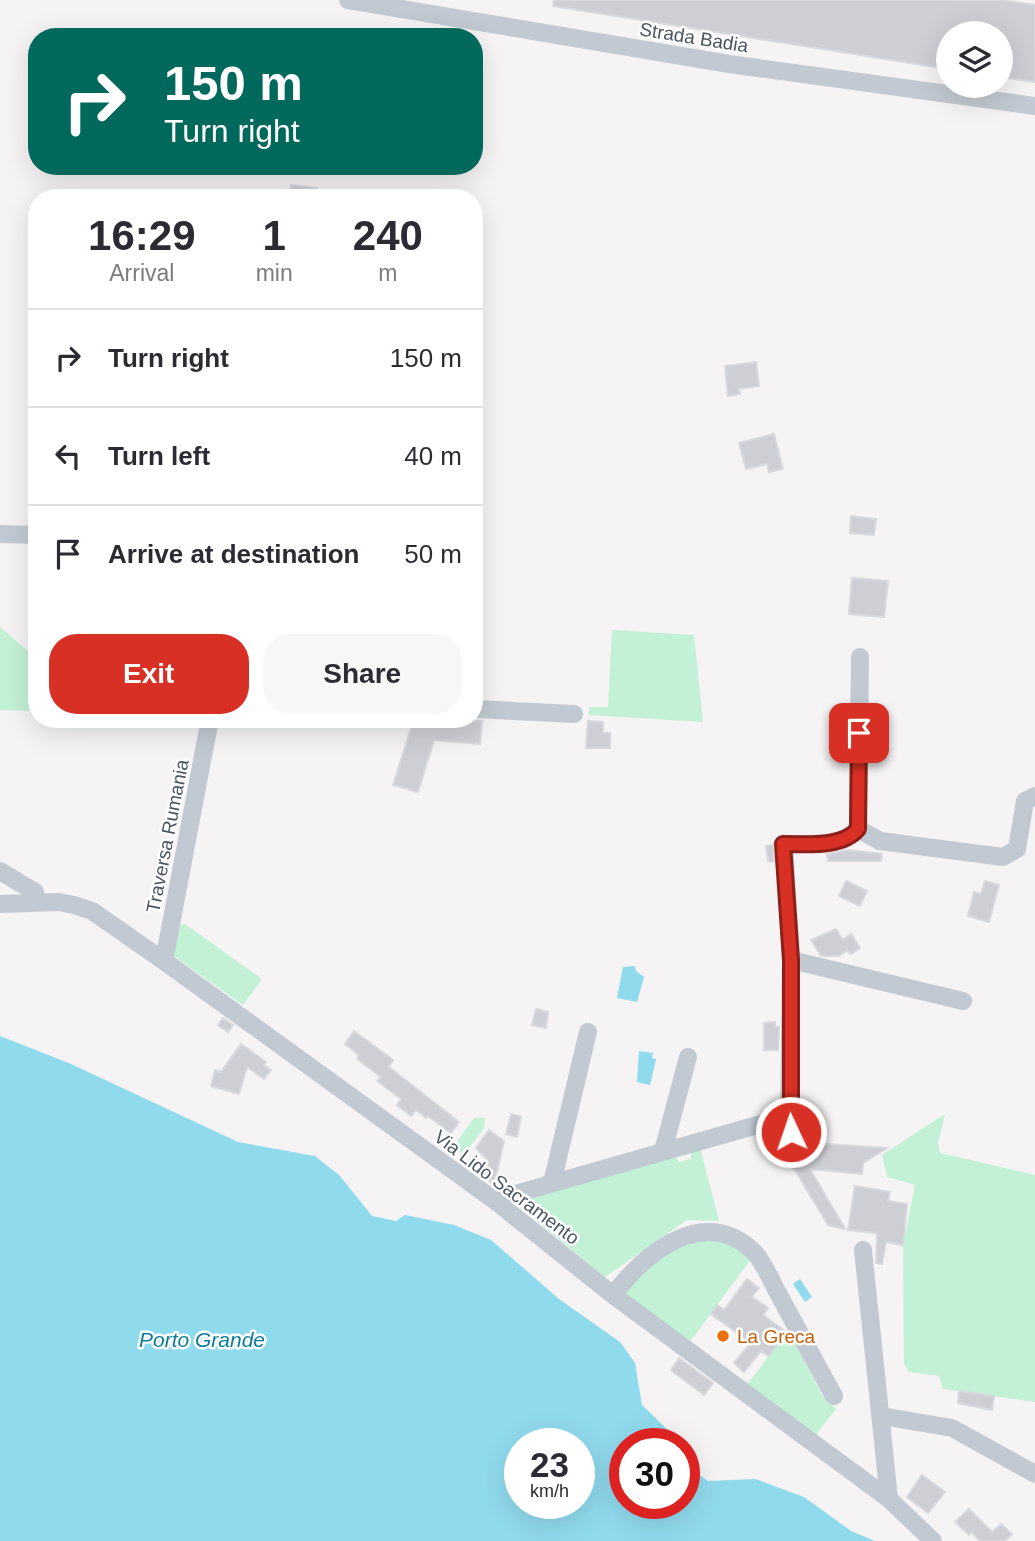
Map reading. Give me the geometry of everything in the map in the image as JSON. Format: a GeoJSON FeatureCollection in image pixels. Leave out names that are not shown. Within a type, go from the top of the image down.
{"type":"FeatureCollection","features":[{"type":"Feature","properties":{"kind":"street","name":"Strada Badia"},"geometry":{"type":"LineString","coordinates":[[348,0],[729,64],[1035,106]]}},
{"type":"Feature","properties":{"kind":"street"},"geometry":{"type":"LineString","coordinates":[[0,534],[28,535]]}},
{"type":"Feature","properties":{"kind":"street"},"geometry":{"type":"LineString","coordinates":[[494,1200],[663,1151],[790,1124],[791,960],[783,844],[838,842],[851,838],[858,829],[860,657]]}},
{"type":"Feature","properties":{"kind":"street"},"geometry":{"type":"LineString","coordinates":[[483,709],[574,714]]}},
{"type":"Feature","properties":{"kind":"street","name":"Traversa Rumania"},"geometry":{"type":"LineString","coordinates":[[164,961],[208,728]]}},
{"type":"Feature","properties":{"kind":"street"},"geometry":{"type":"LineString","coordinates":[[858,829],[880,841],[1003,857],[1017,849],[1025,801],[1035,796]]}},
{"type":"Feature","properties":{"kind":"street"},"geometry":{"type":"LineString","coordinates":[[0,871],[35,892],[37,902]]}},
{"type":"Feature","properties":{"kind":"street","name":"Via Lido Sacramento"},"geometry":{"type":"LineString","coordinates":[[0,904],[59,902],[92,911],[494,1200],[613,1295],[889,1499],[933,1541]]}},
{"type":"Feature","properties":{"kind":"street"},"geometry":{"type":"LineString","coordinates":[[791,960],[963,1001]]}},
{"type":"Feature","properties":{"kind":"street"},"geometry":{"type":"LineString","coordinates":[[552,1183],[588,1032]]}},
{"type":"Feature","properties":{"kind":"street"},"geometry":{"type":"LineString","coordinates":[[663,1151],[688,1057]]}},
{"type":"Feature","properties":{"kind":"street"},"geometry":{"type":"LineString","coordinates":[[613,1295],[630,1273],[680,1237],[701,1230],[729,1234],[756,1254],[834,1396]]}},
{"type":"Feature","properties":{"kind":"street"},"geometry":{"type":"LineString","coordinates":[[863,1250],[889,1499]]}},
{"type":"Feature","properties":{"kind":"street"},"geometry":{"type":"LineString","coordinates":[[881,1416],[953,1428],[1035,1474]]}},
{"type":"Feature","properties":{"kind":"green space"},"geometry":{"type":"Polygon","coordinates":[[[0,627],[28,651],[28,711],[0,710],[0,627]]]}},
{"type":"Feature","properties":{"kind":"green space"},"geometry":{"type":"Polygon","coordinates":[[[612,630],[694,635],[703,722],[588,715],[589,707],[608,707],[612,630]]]}},
{"type":"Feature","properties":{"kind":"green space"},"geometry":{"type":"Polygon","coordinates":[[[185,924],[262,979],[243,1005],[175,957],[172,952],[178,926],[185,924]]]}},
{"type":"Feature","properties":{"kind":"green space"},"geometry":{"type":"Polygon","coordinates":[[[945,1114],[938,1143],[940,1153],[1035,1175],[1035,1402],[943,1389],[939,1376],[909,1372],[904,1364],[903,1245],[915,1185],[887,1177],[882,1155],[945,1114]]]}},
{"type":"Feature","properties":{"kind":"green space"},"geometry":{"type":"Polygon","coordinates":[[[474,1118],[485,1118],[484,1128],[464,1155],[454,1146],[474,1118]]]}},
{"type":"Feature","properties":{"kind":"green space"},"geometry":{"type":"Polygon","coordinates":[[[700,1147],[719,1221],[687,1220],[605,1277],[515,1204],[516,1199],[673,1154],[679,1162],[691,1159],[691,1149],[700,1147]]]}},
{"type":"Feature","properties":{"kind":"green space"},"geometry":{"type":"Polygon","coordinates":[[[688,1238],[723,1239],[751,1259],[690,1342],[625,1295],[631,1281],[688,1238]]]}},
{"type":"Feature","properties":{"kind":"green space"},"geometry":{"type":"Polygon","coordinates":[[[788,1330],[822,1395],[836,1409],[815,1436],[747,1385],[788,1330]]]}},
{"type":"Feature","properties":{"kind":"water"},"geometry":{"type":"Polygon","coordinates":[[[635,966],[636,971],[644,977],[637,1002],[617,998],[623,967],[635,966]]]}},
{"type":"Feature","properties":{"kind":"water","name":"Porto Grande"},"geometry":{"type":"Polygon","coordinates":[[[0,1036],[71,1064],[238,1142],[315,1156],[340,1176],[372,1216],[396,1221],[405,1215],[454,1225],[491,1240],[559,1299],[620,1342],[635,1363],[642,1405],[666,1428],[609,1428],[609,1519],[700,1519],[700,1475],[708,1481],[755,1479],[804,1497],[851,1531],[875,1541],[0,1541],[0,1036]]]}},
{"type":"Feature","properties":{"kind":"water"},"geometry":{"type":"Polygon","coordinates":[[[639,1051],[653,1053],[652,1058],[656,1059],[650,1085],[637,1082],[639,1051]]]}},
{"type":"Feature","properties":{"kind":"water"},"geometry":{"type":"Polygon","coordinates":[[[800,1279],[812,1297],[805,1302],[793,1284],[800,1279]]]}},
{"type":"Feature","properties":{"kind":"building"},"geometry":{"type":"Polygon","coordinates":[[[554,0],[1001,0],[1035,5],[1035,82],[1013,79],[1013,21],[936,21],[936,67],[553,6],[554,0]]]}},
{"type":"Feature","properties":{"kind":"building"},"geometry":{"type":"Polygon","coordinates":[[[291,185],[317,188],[317,189],[291,189],[291,185]]]}},
{"type":"Feature","properties":{"kind":"building"},"geometry":{"type":"Polygon","coordinates":[[[756,362],[759,386],[739,389],[740,394],[728,396],[725,366],[756,362]]]}},
{"type":"Feature","properties":{"kind":"building"},"geometry":{"type":"Polygon","coordinates":[[[774,434],[783,469],[769,472],[767,464],[746,469],[739,443],[774,434]]]}},
{"type":"Feature","properties":{"kind":"building"},"geometry":{"type":"Polygon","coordinates":[[[851,516],[876,519],[874,535],[850,533],[851,516]]]}},
{"type":"Feature","properties":{"kind":"building"},"geometry":{"type":"Polygon","coordinates":[[[852,578],[888,581],[884,617],[849,614],[852,578]]]}},
{"type":"Feature","properties":{"kind":"building"},"geometry":{"type":"Polygon","coordinates":[[[588,721],[603,722],[603,733],[610,733],[610,748],[586,748],[588,721]]]}},
{"type":"Feature","properties":{"kind":"building"},"geometry":{"type":"Polygon","coordinates":[[[411,728],[481,728],[480,744],[434,740],[418,792],[393,785],[411,728]]]}},
{"type":"Feature","properties":{"kind":"building"},"geometry":{"type":"Polygon","coordinates":[[[773,845],[774,862],[768,861],[766,846],[773,845]]]}},
{"type":"Feature","properties":{"kind":"building"},"geometry":{"type":"Polygon","coordinates":[[[847,850],[882,854],[881,861],[828,861],[827,854],[847,850]]]}},
{"type":"Feature","properties":{"kind":"building"},"geometry":{"type":"Polygon","coordinates":[[[846,881],[867,891],[860,906],[839,896],[846,881]]]}},
{"type":"Feature","properties":{"kind":"building"},"geometry":{"type":"Polygon","coordinates":[[[985,881],[999,885],[989,922],[968,916],[974,892],[981,894],[985,881]]]}},
{"type":"Feature","properties":{"kind":"building"},"geometry":{"type":"Polygon","coordinates":[[[836,929],[843,940],[851,934],[860,948],[851,954],[847,950],[839,956],[821,956],[811,940],[836,929]]]}},
{"type":"Feature","properties":{"kind":"building"},"geometry":{"type":"Polygon","coordinates":[[[536,1009],[548,1012],[546,1028],[532,1025],[536,1009]]]}},
{"type":"Feature","properties":{"kind":"building"},"geometry":{"type":"Polygon","coordinates":[[[223,1018],[233,1025],[228,1032],[218,1025],[223,1018]]]}},
{"type":"Feature","properties":{"kind":"building"},"geometry":{"type":"Polygon","coordinates":[[[775,1022],[775,1027],[779,1027],[778,1050],[764,1050],[764,1023],[775,1022]]]}},
{"type":"Feature","properties":{"kind":"building"},"geometry":{"type":"Polygon","coordinates":[[[354,1031],[393,1060],[389,1067],[459,1122],[451,1133],[428,1116],[426,1118],[416,1110],[411,1116],[397,1105],[401,1099],[377,1081],[381,1077],[357,1059],[359,1055],[345,1044],[354,1031]]]}},
{"type":"Feature","properties":{"kind":"building"},"geometry":{"type":"Polygon","coordinates":[[[241,1044],[266,1062],[264,1065],[271,1070],[264,1079],[247,1067],[239,1094],[211,1086],[215,1070],[221,1072],[241,1044]]]}},
{"type":"Feature","properties":{"kind":"building"},"geometry":{"type":"Polygon","coordinates":[[[511,1114],[521,1117],[517,1137],[506,1134],[511,1114]]]}},
{"type":"Feature","properties":{"kind":"building"},"geometry":{"type":"Polygon","coordinates":[[[489,1130],[504,1141],[494,1186],[481,1172],[486,1159],[476,1148],[489,1130]]]}},
{"type":"Feature","properties":{"kind":"building"},"geometry":{"type":"Polygon","coordinates":[[[786,1143],[887,1148],[863,1163],[862,1174],[810,1169],[845,1229],[828,1225],[789,1160],[786,1143]]]}},
{"type":"Feature","properties":{"kind":"building"},"geometry":{"type":"Polygon","coordinates":[[[855,1186],[890,1192],[888,1201],[907,1204],[903,1245],[886,1242],[882,1264],[876,1263],[877,1233],[848,1230],[855,1186]]]}},
{"type":"Feature","properties":{"kind":"building"},"geometry":{"type":"Polygon","coordinates":[[[747,1279],[759,1288],[752,1297],[768,1308],[763,1315],[786,1332],[769,1356],[761,1351],[744,1372],[734,1363],[751,1343],[711,1314],[717,1305],[724,1310],[747,1279]]]}},
{"type":"Feature","properties":{"kind":"building"},"geometry":{"type":"Polygon","coordinates":[[[679,1358],[713,1383],[704,1395],[671,1370],[679,1358]]]}},
{"type":"Feature","properties":{"kind":"building"},"geometry":{"type":"Polygon","coordinates":[[[959,1391],[994,1396],[992,1410],[958,1403],[959,1391]]]}},
{"type":"Feature","properties":{"kind":"building"},"geometry":{"type":"Polygon","coordinates":[[[922,1475],[945,1492],[928,1513],[907,1497],[922,1475]]]}},
{"type":"Feature","properties":{"kind":"building"},"geometry":{"type":"Polygon","coordinates":[[[969,1509],[992,1532],[1001,1524],[1012,1534],[1005,1541],[980,1541],[971,1532],[969,1535],[955,1522],[969,1509]]]}},
{"type":"Feature","properties":{"kind":"place","name":"La Greca"},"geometry":{"type":"Point","coordinates":[723,1336]}},
{"type":"Feature","properties":{"kind":"route"},"geometry":{"type":"LineString","coordinates":[[791,1132],[791,960],[783,844],[838,842],[851,838],[858,829],[859,733]]}}]}
